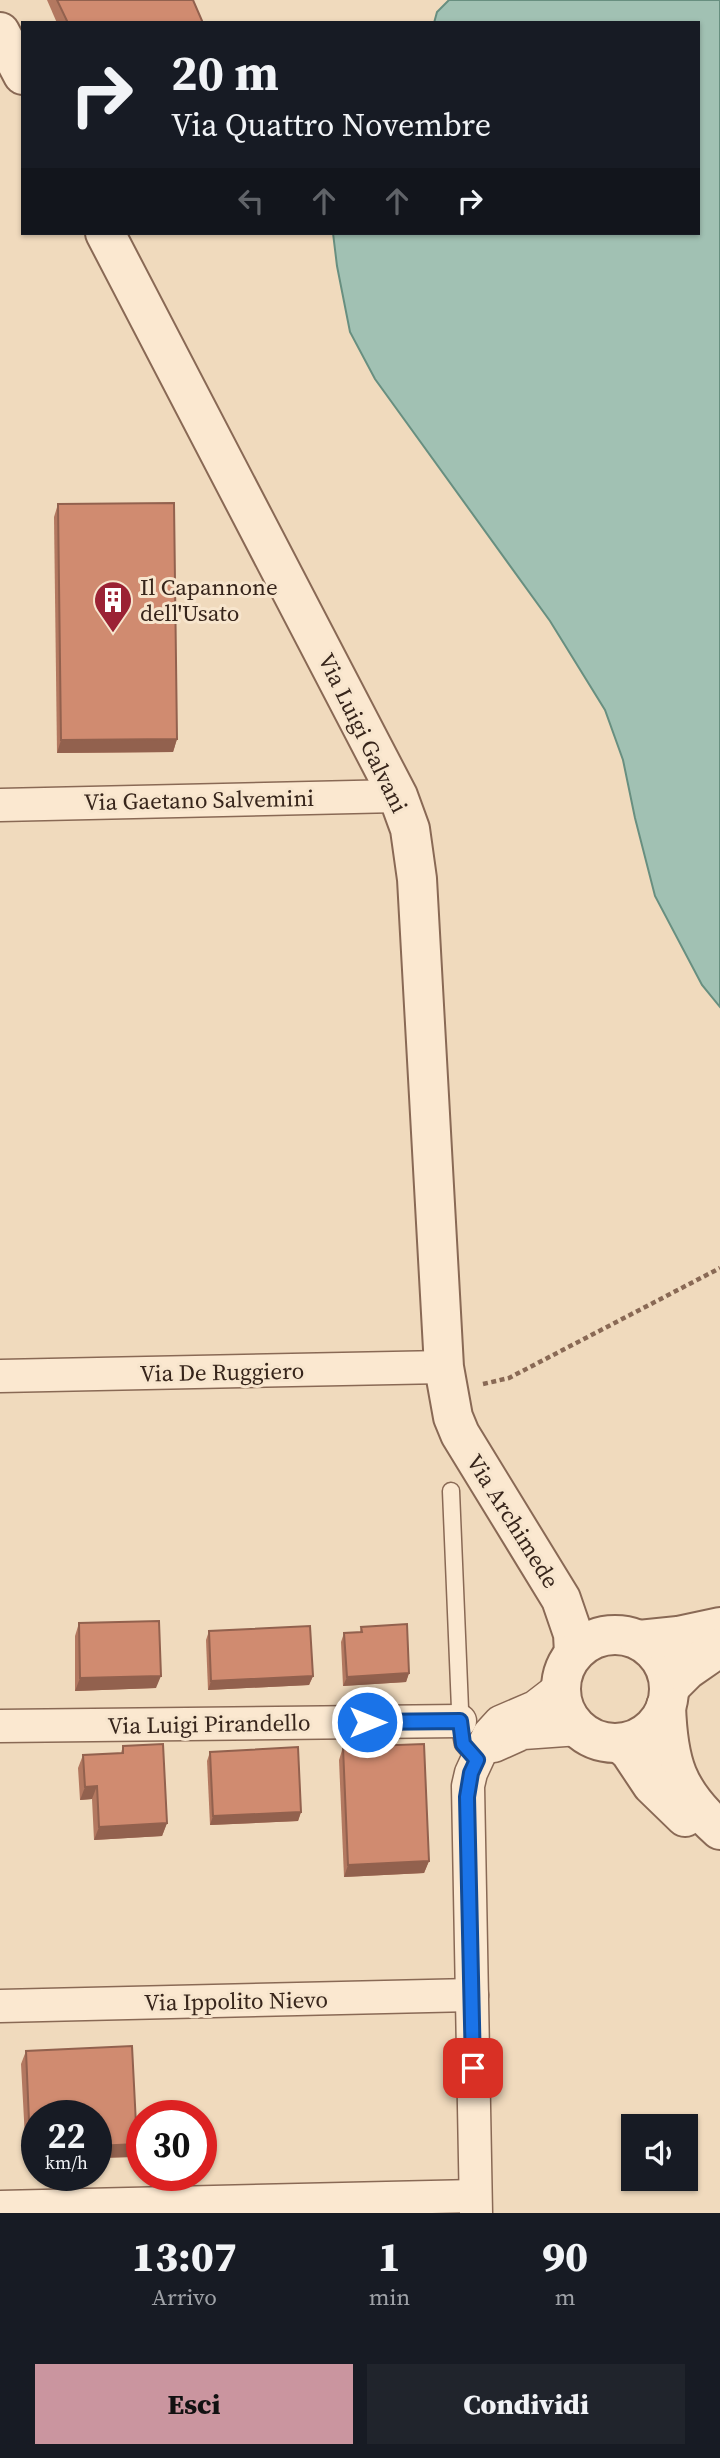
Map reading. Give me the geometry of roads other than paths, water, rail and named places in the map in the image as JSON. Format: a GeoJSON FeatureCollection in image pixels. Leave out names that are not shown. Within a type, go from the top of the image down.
{"type":"FeatureCollection","features":[{"type":"Feature","properties":{"kind":"street"},"geometry":{"type":"LineString","coordinates":[[0,32],[21,71]]}},
{"type":"Feature","properties":{"kind":"street","name":"Via Luigi Galvani"},"geometry":{"type":"LineString","coordinates":[[106,235],[398,796],[410,829],[417,879],[446,1379]]}},
{"type":"Feature","properties":{"kind":"street","name":"Via Gaetano Salvemini"},"geometry":{"type":"LineString","coordinates":[[0,805],[398,796]]}},
{"type":"Feature","properties":{"kind":"street","name":"Via De Ruggiero"},"geometry":{"type":"LineString","coordinates":[[0,1376],[446,1379]]}},
{"type":"Feature","properties":{"kind":"street","name":"Via Archimede"},"geometry":{"type":"LineString","coordinates":[[446,1379],[581,1597],[626,1637]]}},
{"type":"Feature","properties":{"kind":"street","name":"Via Archimede"},"geometry":{"type":"LineString","coordinates":[[446,1379],[453,1417],[463,1441],[561,1599],[573,1634],[567,1670]]}},
{"type":"Feature","properties":{"kind":"street"},"geometry":{"type":"LineString","coordinates":[[0,2207],[476,2205],[467,1797],[471,1773],[489,1734],[500,1723],[535,1707],[590,1640],[678,1636],[720,1626]]}},
{"type":"Feature","properties":{"kind":"street"},"geometry":{"type":"LineString","coordinates":[[626,1637],[649,1646],[662,1662],[668,1697],[667,1739],[675,1773],[705,1816],[720,1831]]}},
{"type":"Feature","properties":{"kind":"street"},"geometry":{"type":"LineString","coordinates":[[567,1670],[565,1707],[579,1729],[597,1740],[620,1742],[635,1739],[652,1729],[668,1697],[687,1670],[720,1647]]}},
{"type":"Feature","properties":{"kind":"street","name":"Via Luigi Pirandello"},"geometry":{"type":"LineString","coordinates":[[0,1726],[460,1721]]}},
{"type":"Feature","properties":{"kind":"street"},"geometry":{"type":"LineString","coordinates":[[477,1760],[491,1747],[509,1738],[544,1731],[579,1729]]}},
{"type":"Feature","properties":{"kind":"street"},"geometry":{"type":"LineString","coordinates":[[620,1742],[672,1807],[690,1821],[720,1831]]}},
{"type":"Feature","properties":{"kind":"street","name":"Via Ippolito Nievo"},"geometry":{"type":"LineString","coordinates":[[0,2006],[472,1995]]}},
{"type":"Feature","properties":{"kind":"lane"},"geometry":{"type":"LineString","coordinates":[[451,1491],[460,1721],[463,1744],[477,1760]]}},
{"type":"Feature","properties":{"kind":"place","name":"Il Capannone dell'Usato"},"geometry":{"type":"Point","coordinates":[113,634]}}]}
